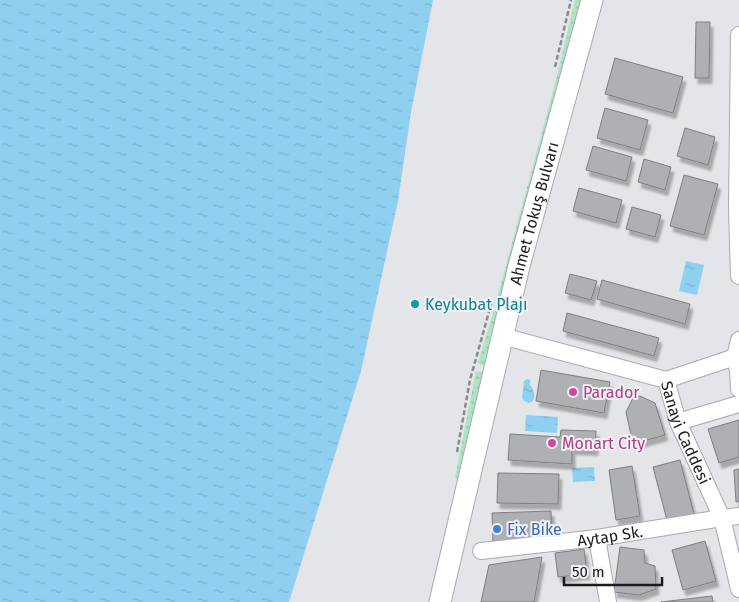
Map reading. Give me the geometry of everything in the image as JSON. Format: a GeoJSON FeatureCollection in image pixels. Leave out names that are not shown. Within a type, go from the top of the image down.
{"type":"FeatureCollection","features":[{"type":"Feature","properties":{"kind":"main road","name":"Ahmet Tokuş Bulvarı"},"geometry":{"type":"LineString","coordinates":[[440,602],[519,266],[592,0]]}},
{"type":"Feature","properties":{"kind":"street"},"geometry":{"type":"LineString","coordinates":[[739,34],[737,209],[739,276]]}},
{"type":"Feature","properties":{"kind":"street","name":"Sanayi Caddesi"},"geometry":{"type":"LineString","coordinates":[[502,336],[666,380],[678,422],[722,518],[739,589]]}},
{"type":"Feature","properties":{"kind":"street"},"geometry":{"type":"LineString","coordinates":[[739,340],[735,357],[739,389]]}},
{"type":"Feature","properties":{"kind":"street"},"geometry":{"type":"LineString","coordinates":[[666,380],[735,357]]}},
{"type":"Feature","properties":{"kind":"street"},"geometry":{"type":"LineString","coordinates":[[678,422],[739,404]]}},
{"type":"Feature","properties":{"kind":"street","name":"Aytap Sk."},"geometry":{"type":"LineString","coordinates":[[481,551],[597,538],[739,516]]}},
{"type":"Feature","properties":{"kind":"street"},"geometry":{"type":"LineString","coordinates":[[597,538],[608,602]]}},
{"type":"Feature","properties":{"kind":"green space"},"geometry":{"type":"Polygon","coordinates":[[[575,0],[582,0],[501,304],[496,302],[554,88],[575,0]]]}},
{"type":"Feature","properties":{"kind":"green space"},"geometry":{"type":"Polygon","coordinates":[[[494,310],[499,311],[484,366],[478,363],[494,310]]]}},
{"type":"Feature","properties":{"kind":"green space"},"geometry":{"type":"Polygon","coordinates":[[[476,371],[483,372],[457,479],[455,478],[476,371]]]}},
{"type":"Feature","properties":{"kind":"water"},"geometry":{"type":"Polygon","coordinates":[[[0,0],[433,0],[411,112],[398,201],[361,371],[289,602],[0,602],[0,0]]]}},
{"type":"Feature","properties":{"kind":"water"},"geometry":{"type":"Polygon","coordinates":[[[686,261],[704,265],[697,295],[679,291],[686,261]]]}},
{"type":"Feature","properties":{"kind":"water"},"geometry":{"type":"Polygon","coordinates":[[[530,380],[534,395],[533,401],[529,403],[522,398],[524,381],[530,380]]]}},
{"type":"Feature","properties":{"kind":"water"},"geometry":{"type":"Polygon","coordinates":[[[526,415],[558,417],[557,433],[525,431],[526,415]]]}},
{"type":"Feature","properties":{"kind":"water"},"geometry":{"type":"Polygon","coordinates":[[[594,467],[595,481],[573,482],[572,468],[594,467]]]}},
{"type":"Feature","properties":{"kind":"building"},"geometry":{"type":"Polygon","coordinates":[[[696,22],[710,22],[709,78],[695,78],[696,22]]]}},
{"type":"Feature","properties":{"kind":"building"},"geometry":{"type":"Polygon","coordinates":[[[615,58],[683,77],[673,113],[605,94],[615,58]]]}},
{"type":"Feature","properties":{"kind":"building"},"geometry":{"type":"Polygon","coordinates":[[[605,108],[648,120],[640,150],[597,138],[605,108]]]}},
{"type":"Feature","properties":{"kind":"building"},"geometry":{"type":"Polygon","coordinates":[[[685,128],[715,137],[708,165],[677,156],[685,128]]]}},
{"type":"Feature","properties":{"kind":"building"},"geometry":{"type":"Polygon","coordinates":[[[593,146],[632,157],[626,181],[586,170],[593,146]]]}},
{"type":"Feature","properties":{"kind":"building"},"geometry":{"type":"Polygon","coordinates":[[[644,159],[671,167],[665,190],[638,182],[644,159]]]}},
{"type":"Feature","properties":{"kind":"building"},"geometry":{"type":"Polygon","coordinates":[[[684,175],[718,184],[704,235],[670,226],[684,175]]]}},
{"type":"Feature","properties":{"kind":"building"},"geometry":{"type":"Polygon","coordinates":[[[579,188],[622,200],[616,223],[573,211],[579,188]]]}},
{"type":"Feature","properties":{"kind":"building"},"geometry":{"type":"Polygon","coordinates":[[[632,207],[661,215],[655,237],[626,229],[632,207]]]}},
{"type":"Feature","properties":{"kind":"building"},"geometry":{"type":"Polygon","coordinates":[[[570,274],[597,281],[591,300],[565,293],[570,274]]]}},
{"type":"Feature","properties":{"kind":"building"},"geometry":{"type":"Polygon","coordinates":[[[602,280],[690,304],[685,324],[597,299],[602,280]]]}},
{"type":"Feature","properties":{"kind":"building"},"geometry":{"type":"Polygon","coordinates":[[[567,313],[659,338],[654,356],[563,331],[567,313]]]}},
{"type":"Feature","properties":{"kind":"building","name":"Parador"},"geometry":{"type":"Polygon","coordinates":[[[541,370],[610,382],[604,413],[536,401],[541,370]]]}},
{"type":"Feature","properties":{"kind":"building"},"geometry":{"type":"Polygon","coordinates":[[[640,396],[655,403],[665,435],[633,444],[626,412],[633,398],[640,396]]]}},
{"type":"Feature","properties":{"kind":"building"},"geometry":{"type":"Polygon","coordinates":[[[739,420],[739,457],[719,463],[708,429],[739,420]]]}},
{"type":"Feature","properties":{"kind":"building","name":"Monart City"},"geometry":{"type":"Polygon","coordinates":[[[561,430],[596,431],[595,450],[572,449],[572,464],[508,460],[510,434],[560,437],[561,430]]]}},
{"type":"Feature","properties":{"kind":"building"},"geometry":{"type":"Polygon","coordinates":[[[680,460],[694,514],[667,520],[653,467],[680,460]]]}},
{"type":"Feature","properties":{"kind":"building"},"geometry":{"type":"Polygon","coordinates":[[[632,466],[640,516],[616,520],[609,470],[632,466]]]}},
{"type":"Feature","properties":{"kind":"building"},"geometry":{"type":"Polygon","coordinates":[[[739,469],[739,501],[736,502],[734,470],[739,469]]]}},
{"type":"Feature","properties":{"kind":"building"},"geometry":{"type":"Polygon","coordinates":[[[498,473],[559,474],[558,504],[497,503],[498,473]]]}},
{"type":"Feature","properties":{"kind":"building"},"geometry":{"type":"Polygon","coordinates":[[[551,511],[552,541],[493,543],[492,513],[551,511]]]}},
{"type":"Feature","properties":{"kind":"building"},"geometry":{"type":"Polygon","coordinates":[[[705,541],[716,581],[683,590],[672,550],[705,541]]]}},
{"type":"Feature","properties":{"kind":"building"},"geometry":{"type":"Polygon","coordinates":[[[620,547],[644,550],[645,563],[655,566],[656,589],[639,595],[614,592],[620,547]]]}},
{"type":"Feature","properties":{"kind":"building"},"geometry":{"type":"Polygon","coordinates":[[[584,549],[587,574],[558,577],[555,553],[584,549]]]}},
{"type":"Feature","properties":{"kind":"building"},"geometry":{"type":"Polygon","coordinates":[[[542,557],[534,602],[481,602],[489,565],[542,557]]]}},
{"type":"Feature","properties":{"kind":"building"},"geometry":{"type":"Polygon","coordinates":[[[712,596],[713,602],[661,602],[712,596]]]}},
{"type":"Feature","properties":{"kind":"place","name":"Keykubat Plajı"},"geometry":{"type":"Point","coordinates":[415,304]}},
{"type":"Feature","properties":{"kind":"place","name":"Parador"},"geometry":{"type":"Point","coordinates":[573,392]}},
{"type":"Feature","properties":{"kind":"place","name":"Monart City"},"geometry":{"type":"Point","coordinates":[552,443]}},
{"type":"Feature","properties":{"kind":"place","name":"Fix Bike"},"geometry":{"type":"Point","coordinates":[497,529]}}]}
